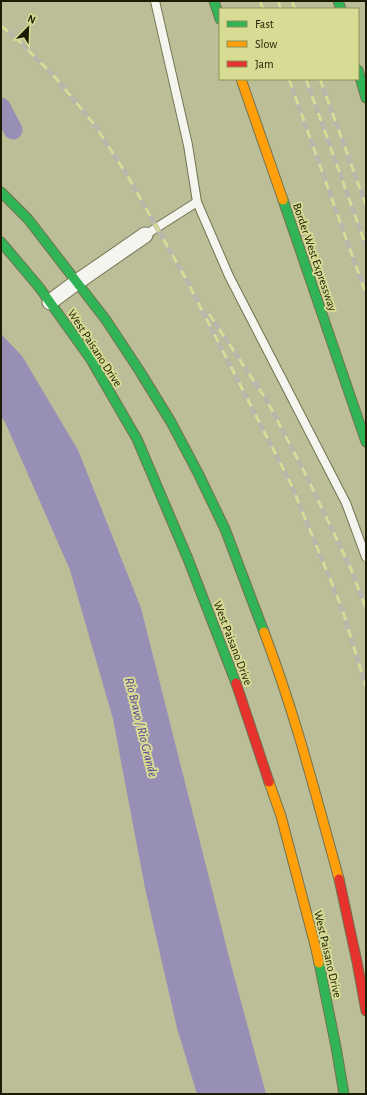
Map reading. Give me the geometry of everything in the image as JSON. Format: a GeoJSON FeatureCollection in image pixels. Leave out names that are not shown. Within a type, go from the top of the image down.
{"type":"FeatureCollection","features":[{"type":"Feature","properties":{"kind":"main road"},"geometry":{"type":"LineString","coordinates":[[214,1],[219,16]]}},
{"type":"Feature","properties":{"kind":"main road"},"geometry":{"type":"LineString","coordinates":[[359,74],[366,98]]}},
{"type":"Feature","properties":{"kind":"main road","name":"Border West Expressway"},"geometry":{"type":"LineString","coordinates":[[241,80],[366,442]]}},
{"type":"Feature","properties":{"kind":"main road","name":"West Paisano Drive"},"geometry":{"type":"LineString","coordinates":[[1,192],[28,220],[77,282],[106,320],[140,370],[171,422],[225,529],[275,661],[307,761],[340,883],[366,1011]]}},
{"type":"Feature","properties":{"kind":"main road","name":"West Paisano Drive"},"geometry":{"type":"LineString","coordinates":[[1,242],[50,302],[90,358],[137,440],[188,558],[237,687],[281,816],[315,946],[344,1094]]}},
{"type":"Feature","properties":{"kind":"street"},"geometry":{"type":"LineString","coordinates":[[50,302],[145,234]]}},
{"type":"Feature","properties":{"kind":"lane"},"geometry":{"type":"LineString","coordinates":[[155,1],[188,145],[197,202],[229,276],[346,503],[366,557]]}},
{"type":"Feature","properties":{"kind":"lane"},"geometry":{"type":"LineString","coordinates":[[145,234],[197,202]]}},
{"type":"Feature","properties":{"kind":"water","name":"Río Bravo / Rio Grande"},"geometry":{"type":"Polygon","coordinates":[[[1,334],[22,356],[78,450],[141,608],[230,961],[266,1094],[197,1094],[177,1028],[145,888],[113,719],[70,570],[5,422],[1,417],[1,334]]]}},
{"type":"Feature","properties":{"kind":"waterway"},"geometry":{"type":"LineString","coordinates":[[1,107],[13,130]]}},
{"type":"Feature","properties":{"kind":"railway"},"geometry":{"type":"LineString","coordinates":[[260,1],[263,8]]}},
{"type":"Feature","properties":{"kind":"railway"},"geometry":{"type":"LineString","coordinates":[[278,1],[281,8]]}},
{"type":"Feature","properties":{"kind":"railway"},"geometry":{"type":"LineString","coordinates":[[292,1],[295,8]]}},
{"type":"Feature","properties":{"kind":"railway"},"geometry":{"type":"LineString","coordinates":[[1,26],[14,36],[54,76],[94,124],[127,175],[186,279],[291,484],[342,608],[366,687]]}},
{"type":"Feature","properties":{"kind":"railway"},"geometry":{"type":"LineString","coordinates":[[289,80],[366,294]]}},
{"type":"Feature","properties":{"kind":"railway"},"geometry":{"type":"LineString","coordinates":[[306,80],[366,246]]}},
{"type":"Feature","properties":{"kind":"railway"},"geometry":{"type":"LineString","coordinates":[[320,80],[366,205]]}},
{"type":"Feature","properties":{"kind":"railway"},"geometry":{"type":"LineString","coordinates":[[209,314],[266,399],[306,475],[351,569],[366,609]]}},
{"type":"Feature","properties":{"kind":"traffic: fast"},"geometry":{"type":"LineString","coordinates":[[214,1],[219,16]]}},
{"type":"Feature","properties":{"kind":"traffic: fast"},"geometry":{"type":"LineString","coordinates":[[338,1],[341,8]]}},
{"type":"Feature","properties":{"kind":"traffic: fast"},"geometry":{"type":"LineString","coordinates":[[359,74],[366,98]]}},
{"type":"Feature","properties":{"kind":"traffic: fast"},"geometry":{"type":"LineString","coordinates":[[1,192],[28,219],[106,320],[171,422],[225,529],[264,632]]}},
{"type":"Feature","properties":{"kind":"traffic: fast"},"geometry":{"type":"LineString","coordinates":[[283,200],[366,442]]}},
{"type":"Feature","properties":{"kind":"traffic: fast"},"geometry":{"type":"LineString","coordinates":[[1,242],[39,287],[90,358],[137,439],[188,559],[236,683]]}},
{"type":"Feature","properties":{"kind":"traffic: fast"},"geometry":{"type":"LineString","coordinates":[[319,963],[344,1094]]}},
{"type":"Feature","properties":{"kind":"traffic: slow"},"geometry":{"type":"LineString","coordinates":[[241,80],[283,200]]}},
{"type":"Feature","properties":{"kind":"traffic: slow"},"geometry":{"type":"LineString","coordinates":[[264,632],[286,693],[339,879]]}},
{"type":"Feature","properties":{"kind":"traffic: slow"},"geometry":{"type":"LineString","coordinates":[[269,782],[281,816],[319,963]]}},
{"type":"Feature","properties":{"kind":"traffic: jam"},"geometry":{"type":"LineString","coordinates":[[236,683],[269,782]]}},
{"type":"Feature","properties":{"kind":"traffic: jam"},"geometry":{"type":"LineString","coordinates":[[339,879],[366,1011]]}}]}
